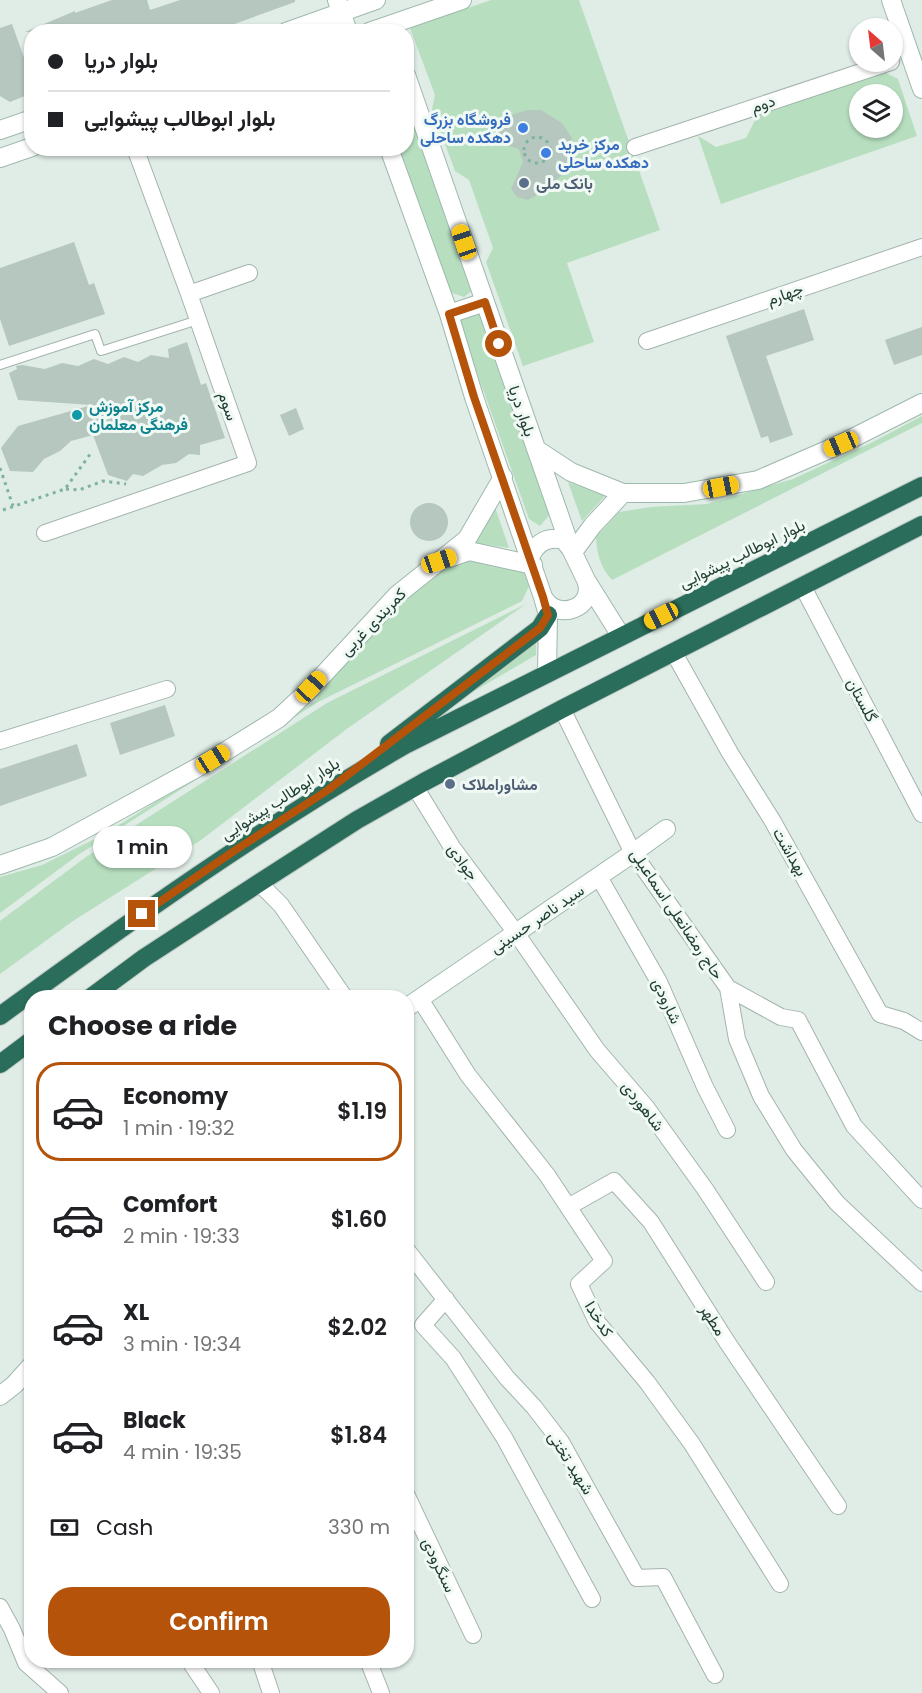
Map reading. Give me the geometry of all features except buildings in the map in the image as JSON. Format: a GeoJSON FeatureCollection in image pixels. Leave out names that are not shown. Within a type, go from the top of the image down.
{"type":"FeatureCollection","features":[{"type":"Feature","properties":{"kind":"highway","name":"بلوار ابوطالب پیشوایی"},"geometry":{"type":"LineString","coordinates":[[36,990],[237,849],[328,790],[405,745],[922,486]]}},
{"type":"Feature","properties":{"kind":"highway"},"geometry":{"type":"LineString","coordinates":[[101,990],[144,958],[357,820],[562,709],[922,525]]}},
{"type":"Feature","properties":{"kind":"highway"},"geometry":{"type":"LineString","coordinates":[[328,790],[540,628],[546,606]]}},
{"type":"Feature","properties":{"kind":"highway","name":"بلوار ابوطالب پیشوایی"},"geometry":{"type":"LineString","coordinates":[[0,1016],[24,999]]}},
{"type":"Feature","properties":{"kind":"highway"},"geometry":{"type":"LineString","coordinates":[[0,1064],[24,1047]]}},
{"type":"Feature","properties":{"kind":"street"},"geometry":{"type":"LineString","coordinates":[[400,24],[462,0]]}},
{"type":"Feature","properties":{"kind":"street"},"geometry":{"type":"LineString","coordinates":[[891,0],[916,53],[922,88]]}},
{"type":"Feature","properties":{"kind":"street"},"geometry":{"type":"LineString","coordinates":[[302,24],[339,6],[372,2],[387,24]]}},
{"type":"Feature","properties":{"kind":"street"},"geometry":{"type":"LineString","coordinates":[[339,6],[345,24]]}},
{"type":"Feature","properties":{"kind":"street","name":"دوم"},"geometry":{"type":"LineString","coordinates":[[635,147],[859,72]]}},
{"type":"Feature","properties":{"kind":"street","name":"بلوار دریا"},"geometry":{"type":"LineString","coordinates":[[414,98],[572,550],[586,580],[621,636]]}},
{"type":"Feature","properties":{"kind":"street"},"geometry":{"type":"LineString","coordinates":[[0,129],[24,122]]}},
{"type":"Feature","properties":{"kind":"street"},"geometry":{"type":"LineString","coordinates":[[0,158],[24,150]]}},
{"type":"Feature","properties":{"kind":"street","name":"سوم"},"geometry":{"type":"LineString","coordinates":[[45,533],[248,462],[138,156]]}},
{"type":"Feature","properties":{"kind":"street"},"geometry":{"type":"LineString","coordinates":[[392,156],[449,314],[474,397],[546,606],[547,673]]}},
{"type":"Feature","properties":{"kind":"street","name":"چهارم"},"geometry":{"type":"LineString","coordinates":[[647,341],[922,247]]}},
{"type":"Feature","properties":{"kind":"street"},"geometry":{"type":"LineString","coordinates":[[189,294],[249,273]]}},
{"type":"Feature","properties":{"kind":"street"},"geometry":{"type":"LineString","coordinates":[[449,314],[485,302]]}},
{"type":"Feature","properties":{"kind":"street"},"geometry":{"type":"LineString","coordinates":[[536,449],[571,472],[623,493],[684,494],[758,480],[841,444],[922,403]]}},
{"type":"Feature","properties":{"kind":"street","name":"کمربندی غربی"},"geometry":{"type":"LineString","coordinates":[[0,865],[52,847],[213,759],[279,718],[311,687],[396,595],[467,539],[503,477]]}},
{"type":"Feature","properties":{"kind":"street"},"geometry":{"type":"LineString","coordinates":[[532,561],[537,545],[543,541],[564,540],[572,550],[623,493]]}},
{"type":"Feature","properties":{"kind":"street"},"geometry":{"type":"LineString","coordinates":[[439,561],[469,551],[532,561]]}},
{"type":"Feature","properties":{"kind":"street"},"geometry":{"type":"LineString","coordinates":[[546,606],[547,603],[561,610],[577,607],[587,595],[589,587],[586,580]]}},
{"type":"Feature","properties":{"kind":"street","name":"گلستان"},"geometry":{"type":"LineString","coordinates":[[803,586],[922,814]]}},
{"type":"Feature","properties":{"kind":"street","name":"بهداشت"},"geometry":{"type":"LineString","coordinates":[[674,652],[880,1014],[904,1021],[922,1032]]}},
{"type":"Feature","properties":{"kind":"street"},"geometry":{"type":"LineString","coordinates":[[0,741],[167,689]]}},
{"type":"Feature","properties":{"kind":"street","name":"حاج رمضانعلی اسماعیلی"},"geometry":{"type":"LineString","coordinates":[[562,709],[633,853],[728,988],[737,1039],[761,1096],[794,1150],[837,1203],[922,1283]]}},
{"type":"Feature","properties":{"kind":"street","name":"جوادی"},"geometry":{"type":"LineString","coordinates":[[416,787],[452,847],[516,933]]}},
{"type":"Feature","properties":{"kind":"street","name":"سید ناصر حسینی"},"geometry":{"type":"LineString","coordinates":[[414,1003],[666,829]]}},
{"type":"Feature","properties":{"kind":"street","name":"شارودی"},"geometry":{"type":"LineString","coordinates":[[599,877],[659,982],[705,1087],[727,1130]]}},
{"type":"Feature","properties":{"kind":"street"},"geometry":{"type":"LineString","coordinates":[[259,883],[281,905],[339,990]]}},
{"type":"Feature","properties":{"kind":"street","name":"شاهوردی"},"geometry":{"type":"LineString","coordinates":[[516,933],[597,1050],[646,1107],[705,1189],[766,1282]]}},
{"type":"Feature","properties":{"kind":"street"},"geometry":{"type":"LineString","coordinates":[[728,988],[782,1017],[798,1020],[854,1125],[922,1200]]}},
{"type":"Feature","properties":{"kind":"street","name":"کدخدا"},"geometry":{"type":"LineString","coordinates":[[414,1005],[547,1175],[604,1261],[579,1284],[597,1322],[647,1382],[692,1444],[780,1584]]}},
{"type":"Feature","properties":{"kind":"street","name":"مطهر"},"geometry":{"type":"LineString","coordinates":[[568,1207],[614,1181],[629,1197],[651,1222],[727,1342],[838,1506]]}},
{"type":"Feature","properties":{"kind":"street","name":"شهید تختی"},"geometry":{"type":"LineString","coordinates":[[414,1259],[507,1378],[534,1407],[561,1442],[638,1578],[663,1577],[715,1675]]}},
{"type":"Feature","properties":{"kind":"street"},"geometry":{"type":"LineString","coordinates":[[446,1299],[423,1325],[453,1358],[505,1439],[592,1599]]}},
{"type":"Feature","properties":{"kind":"street"},"geometry":{"type":"LineString","coordinates":[[0,1396],[24,1378]]}},
{"type":"Feature","properties":{"kind":"street","name":"سنگرودی"},"geometry":{"type":"LineString","coordinates":[[414,1511],[473,1635]]}},
{"type":"Feature","properties":{"kind":"street"},"geometry":{"type":"LineString","coordinates":[[0,1607],[24,1658]]}},
{"type":"Feature","properties":{"kind":"street"},"geometry":{"type":"LineString","coordinates":[[32,1668],[60,1693]]}},
{"type":"Feature","properties":{"kind":"street"},"geometry":{"type":"LineString","coordinates":[[194,1668],[211,1693]]}},
{"type":"Feature","properties":{"kind":"street"},"geometry":{"type":"LineString","coordinates":[[263,1668],[271,1693]]}},
{"type":"Feature","properties":{"kind":"street"},"geometry":{"type":"LineString","coordinates":[[371,1668],[381,1693]]}},
{"type":"Feature","properties":{"kind":"lane"},"geometry":{"type":"LineString","coordinates":[[0,365],[95,334],[101,351],[198,320]]}},
{"type":"Feature","properties":{"kind":"path"},"geometry":{"type":"LineString","coordinates":[[540,137],[549,144],[548,156],[544,160],[533,162],[528,159],[524,149],[525,143],[529,139],[540,137]]}},
{"type":"Feature","properties":{"kind":"path"},"geometry":{"type":"LineString","coordinates":[[65,489],[91,453]]}},
{"type":"Feature","properties":{"kind":"path"},"geometry":{"type":"LineString","coordinates":[[0,468],[13,506]]}},
{"type":"Feature","properties":{"kind":"path"},"geometry":{"type":"LineString","coordinates":[[3,510],[65,489],[79,490],[103,481],[126,484]]}},
{"type":"Feature","properties":{"kind":"green space"},"geometry":{"type":"Polygon","coordinates":[[[491,0],[579,0],[660,230],[567,263],[594,342],[523,366],[486,262],[493,248],[469,180],[455,171],[432,109],[435,95],[414,39],[414,27],[491,0]]]}},
{"type":"Feature","properties":{"kind":"green space"},"geometry":{"type":"Polygon","coordinates":[[[884,72],[898,79],[900,84],[849,84],[849,138],[903,138],[903,94],[917,136],[721,204],[698,136],[716,147],[746,138],[758,114],[884,72]]]}},
{"type":"Feature","properties":{"kind":"green space"},"geometry":{"type":"Polygon","coordinates":[[[414,124],[474,289],[464,297],[449,292],[400,156],[414,156],[414,124]]]}},
{"type":"Feature","properties":{"kind":"green space"},"geometry":{"type":"Polygon","coordinates":[[[479,312],[551,513],[540,526],[529,519],[458,319],[479,312]]]}},
{"type":"Feature","properties":{"kind":"green space"},"geometry":{"type":"Polygon","coordinates":[[[922,416],[922,423],[612,580],[602,565],[598,555],[596,537],[619,512],[651,507],[707,504],[793,479],[871,443],[922,416]]]}},
{"type":"Feature","properties":{"kind":"green space"},"geometry":{"type":"Polygon","coordinates":[[[568,482],[605,496],[582,521],[568,482]]]}},
{"type":"Feature","properties":{"kind":"green space"},"geometry":{"type":"Polygon","coordinates":[[[495,507],[509,548],[474,543],[495,507]]]}},
{"type":"Feature","properties":{"kind":"green space"},"geometry":{"type":"Polygon","coordinates":[[[470,558],[523,570],[529,586],[522,601],[318,702],[78,855],[0,913],[0,877],[42,865],[103,835],[317,700],[321,683],[399,602],[441,570],[470,558]]]}},
{"type":"Feature","properties":{"kind":"green space"},"geometry":{"type":"Polygon","coordinates":[[[526,604],[348,728],[201,840],[73,921],[0,974],[0,921],[86,857],[327,703],[526,604]]]}},
{"type":"Feature","properties":{"kind":"green space"},"geometry":{"type":"Polygon","coordinates":[[[536,644],[536,655],[428,718],[428,711],[536,644]]]}},
{"type":"Feature","properties":{"kind":"place","name":"فروشگاه بزرگ دهکده ساحلی"},"geometry":{"type":"Point","coordinates":[523,128]}},
{"type":"Feature","properties":{"kind":"place","name":"مرکز خرید دهکده ساحلی"},"geometry":{"type":"Point","coordinates":[546,153]}},
{"type":"Feature","properties":{"kind":"place","name":"بانک ملی"},"geometry":{"type":"Point","coordinates":[524,183]}},
{"type":"Feature","properties":{"kind":"place","name":"مرکز آموزش فرهنگی معلمان"},"geometry":{"type":"Point","coordinates":[77,415]}},
{"type":"Feature","properties":{"kind":"place","name":"مشاوراملاک"},"geometry":{"type":"Point","coordinates":[450,784]}},
{"type":"Feature","properties":{"kind":"route"},"geometry":{"type":"LineString","coordinates":[[142,914],[328,790],[540,628],[548,615],[537,576],[474,397],[449,314],[485,302],[499,344]]}}]}
